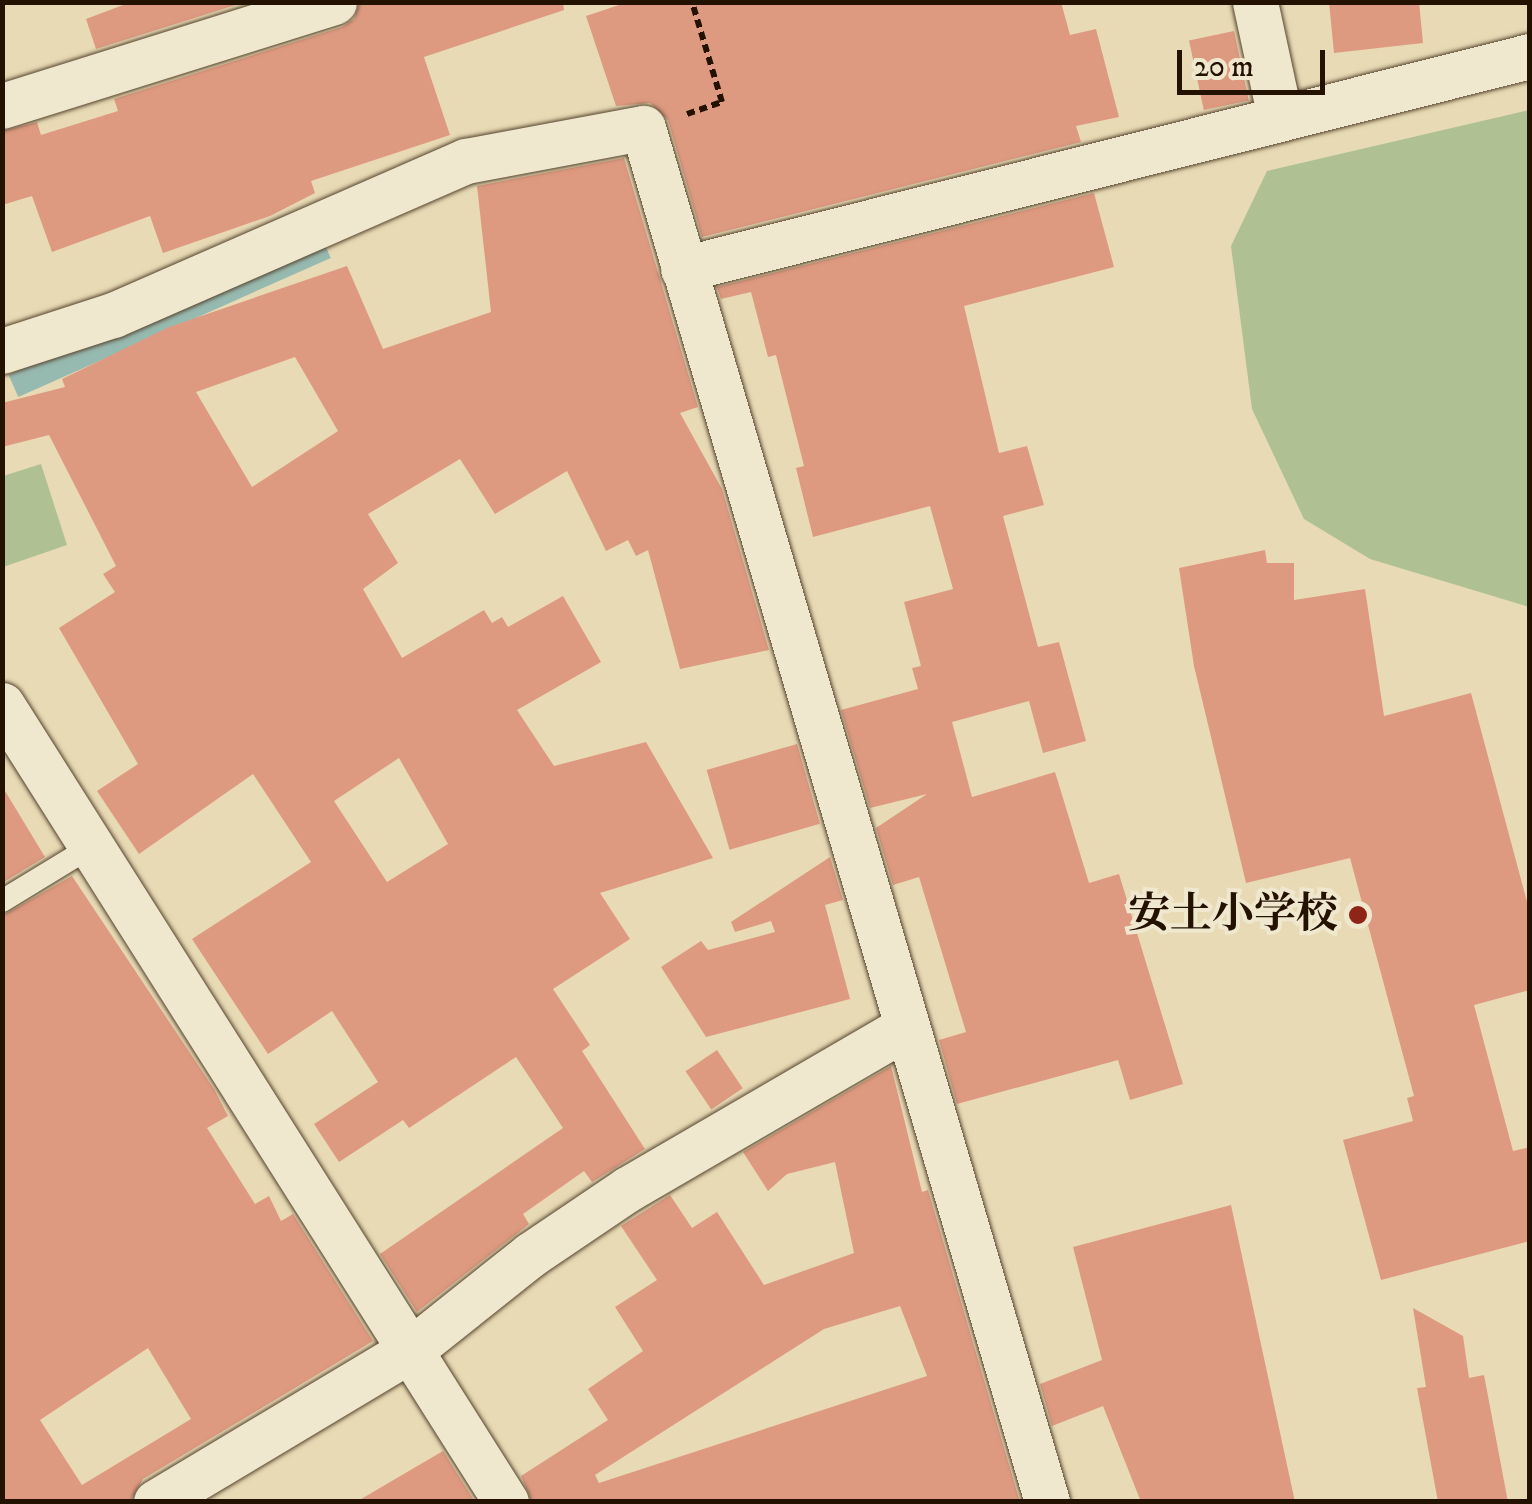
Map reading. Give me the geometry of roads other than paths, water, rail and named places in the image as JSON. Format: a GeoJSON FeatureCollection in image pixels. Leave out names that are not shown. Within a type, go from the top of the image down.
{"type":"FeatureCollection","features":[{"type":"Feature","properties":{"kind":"street"},"geometry":{"type":"LineString","coordinates":[[2,106],[334,2]]}},
{"type":"Feature","properties":{"kind":"street"},"geometry":{"type":"LineString","coordinates":[[1255,2],[1280,118]]}},
{"type":"Feature","properties":{"kind":"street"},"geometry":{"type":"LineString","coordinates":[[683,270],[1530,56]]}},
{"type":"Feature","properties":{"kind":"street"},"geometry":{"type":"LineString","coordinates":[[2,351],[113,315],[466,161],[642,128],[1048,1502]]}},
{"type":"Feature","properties":{"kind":"street"},"geometry":{"type":"LineString","coordinates":[[2,705],[506,1502]]}},
{"type":"Feature","properties":{"kind":"street"},"geometry":{"type":"LineString","coordinates":[[156,1502],[412,1349],[530,1255],[628,1189],[906,1028]]}},
{"type":"Feature","properties":{"kind":"lane"},"geometry":{"type":"LineString","coordinates":[[2,901],[92,846]]}},
{"type":"Feature","properties":{"kind":"water"},"geometry":{"type":"Polygon","coordinates":[[[321,236],[331,258],[18,397],[9,375],[321,236]]]}},
{"type":"Feature","properties":{"kind":"place","name":"安土小学校"},"geometry":{"type":"Point","coordinates":[1358,915]}}]}
